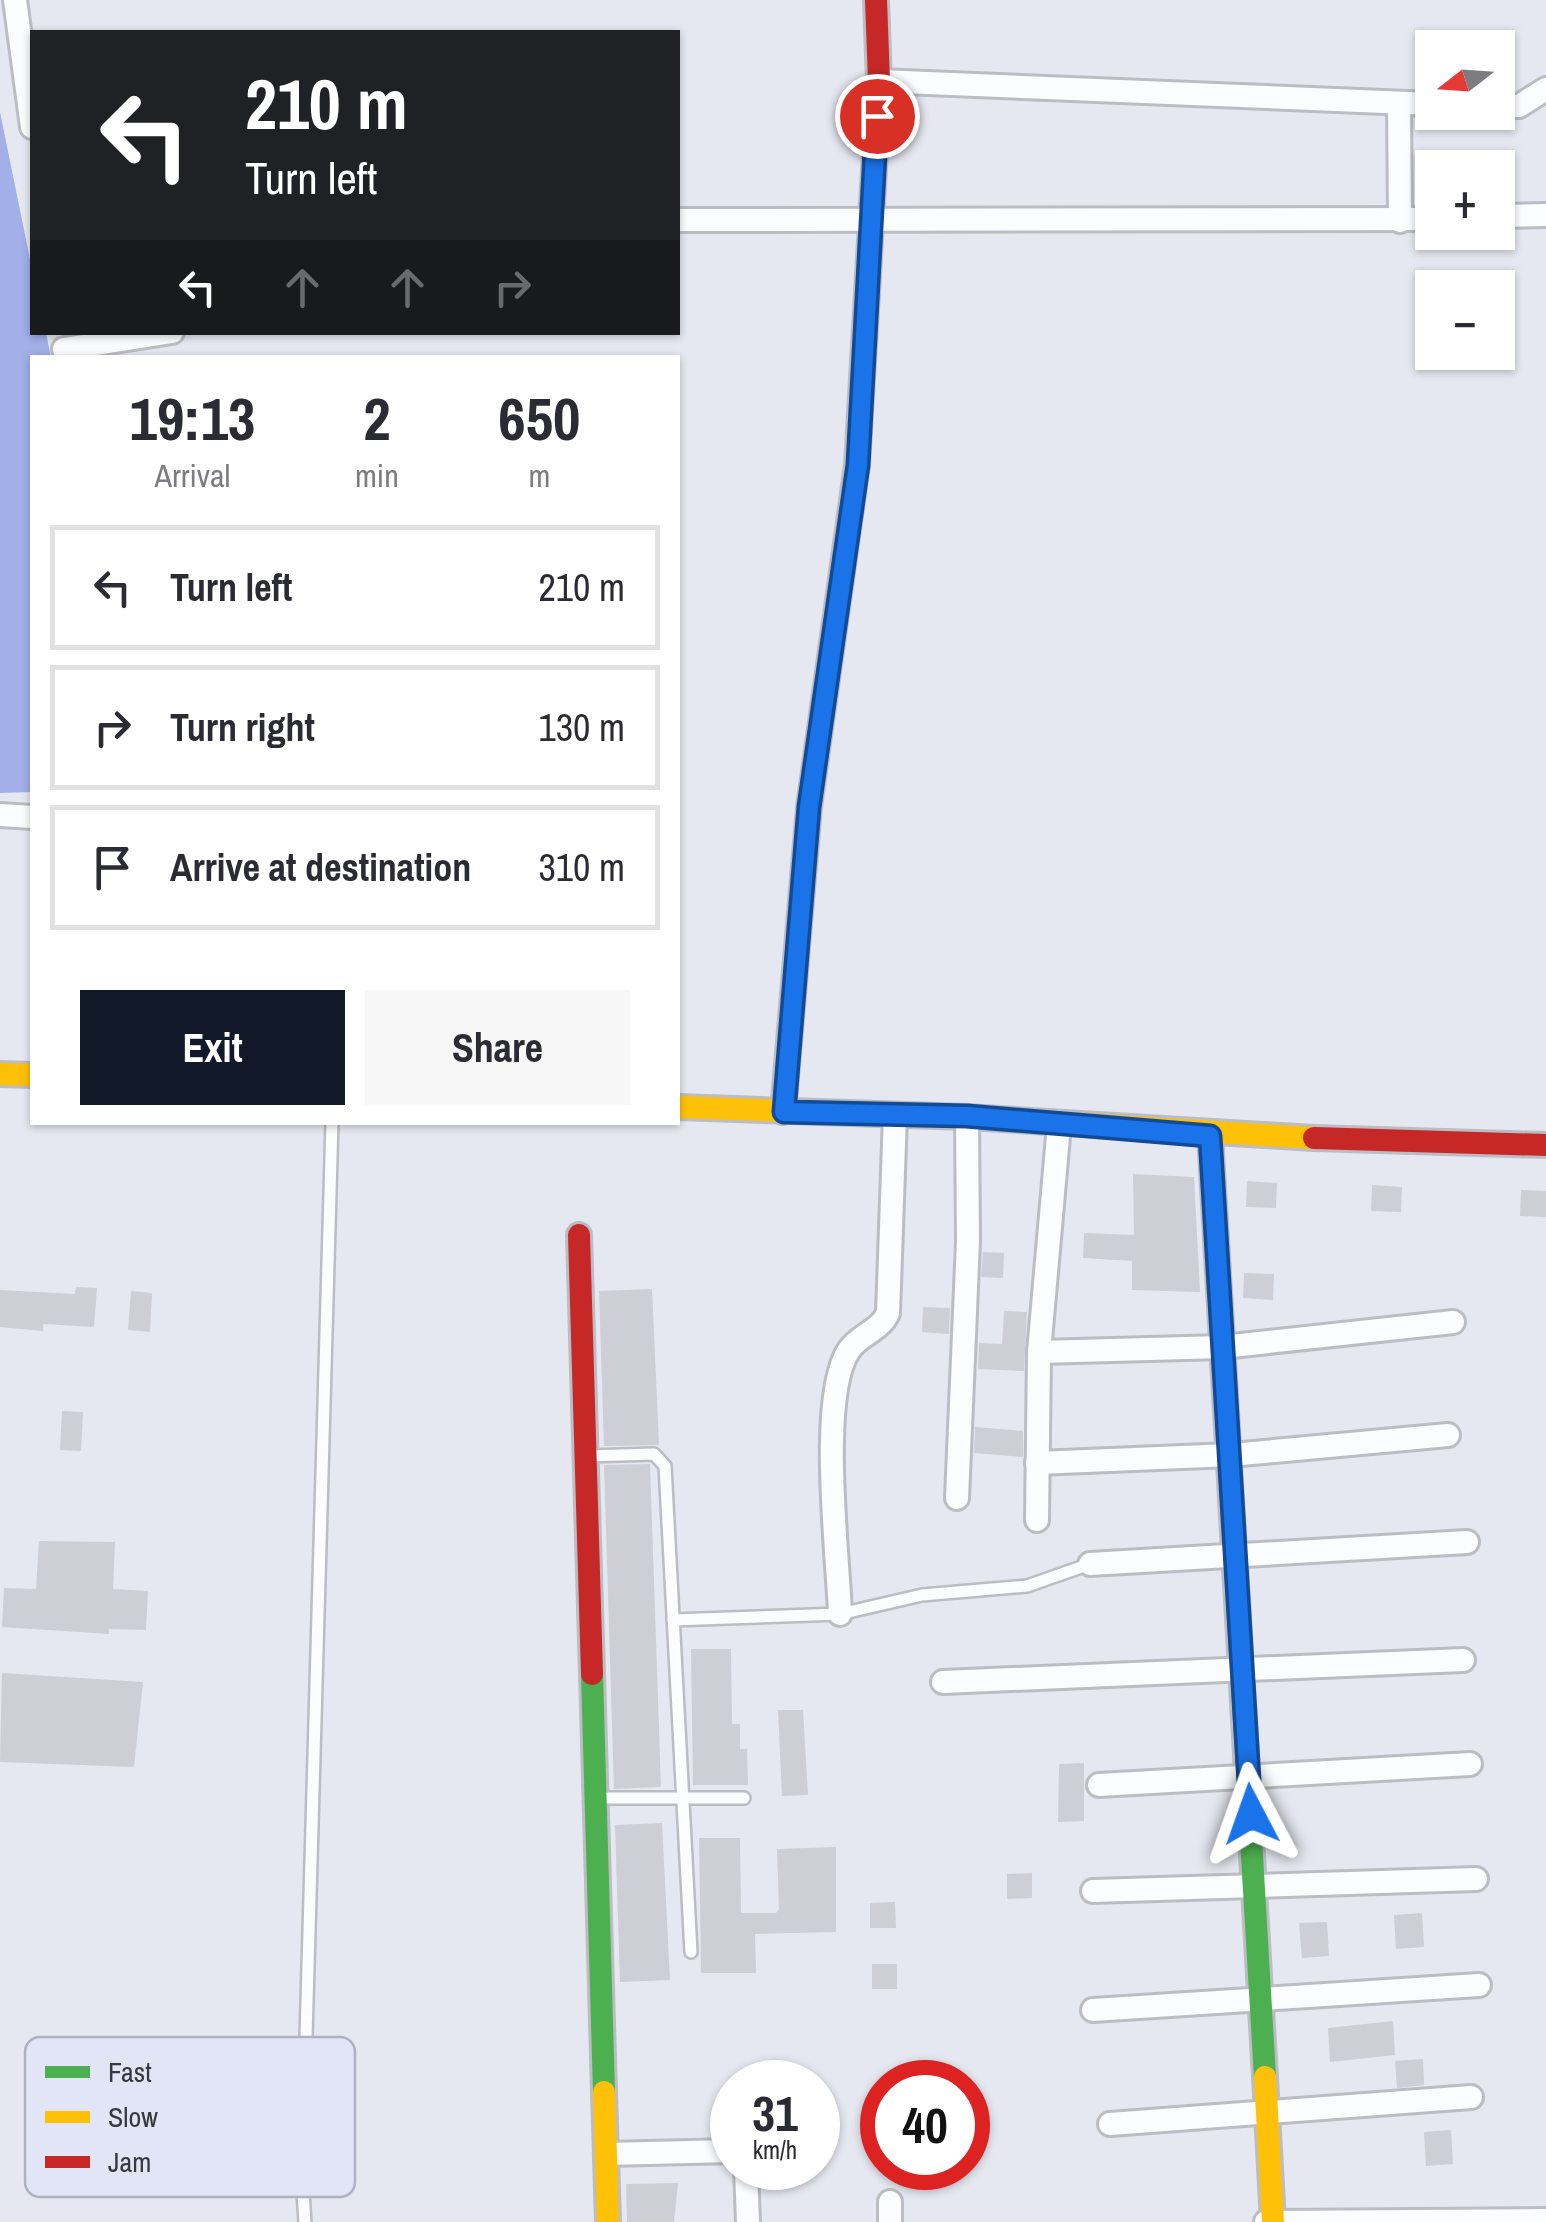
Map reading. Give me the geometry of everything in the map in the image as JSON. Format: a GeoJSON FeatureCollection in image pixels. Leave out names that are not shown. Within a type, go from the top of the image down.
{"type":"FeatureCollection","features":[{"type":"Feature","properties":{"kind":"street"},"geometry":{"type":"LineString","coordinates":[[15,0],[30,100]]}},
{"type":"Feature","properties":{"kind":"street"},"geometry":{"type":"LineString","coordinates":[[784,1112],[809,807],[858,465],[879,80],[876,0]]}},
{"type":"Feature","properties":{"kind":"street"},"geometry":{"type":"LineString","coordinates":[[879,80],[1415,104]]}},
{"type":"Feature","properties":{"kind":"street"},"geometry":{"type":"LineString","coordinates":[[1515,106],[1546,90]]}},
{"type":"Feature","properties":{"kind":"street"},"geometry":{"type":"LineString","coordinates":[[1399,104],[1400,221]]}},
{"type":"Feature","properties":{"kind":"street"},"geometry":{"type":"LineString","coordinates":[[1515,216],[1546,215]]}},
{"type":"Feature","properties":{"kind":"street"},"geometry":{"type":"LineString","coordinates":[[680,220],[1415,221]]}},
{"type":"Feature","properties":{"kind":"street"},"geometry":{"type":"LineString","coordinates":[[63,346],[149,335]]}},
{"type":"Feature","properties":{"kind":"street"},"geometry":{"type":"LineString","coordinates":[[0,815],[30,817]]}},
{"type":"Feature","properties":{"kind":"street"},"geometry":{"type":"LineString","coordinates":[[0,1074],[30,1076]]}},
{"type":"Feature","properties":{"kind":"street"},"geometry":{"type":"LineString","coordinates":[[680,1107],[967,1116],[1210,1136],[1546,1144]]}},
{"type":"Feature","properties":{"kind":"street"},"geometry":{"type":"LineString","coordinates":[[840,1614],[832,1404],[849,1349],[882,1324],[888,1314],[895,1114]]}},
{"type":"Feature","properties":{"kind":"street"},"geometry":{"type":"LineString","coordinates":[[958,1498],[968,1240],[967,1116]]}},
{"type":"Feature","properties":{"kind":"street"},"geometry":{"type":"LineString","coordinates":[[1038,1520],[1039,1352],[1058,1124]]}},
{"type":"Feature","properties":{"kind":"street"},"geometry":{"type":"LineString","coordinates":[[1210,1136],[1231,1454],[1232,1555],[1256,1886],[1270,2222],[1546,2220]]}},
{"type":"Feature","properties":{"kind":"street"},"geometry":{"type":"LineString","coordinates":[[579,1235],[608,2222]]}},
{"type":"Feature","properties":{"kind":"street"},"geometry":{"type":"LineString","coordinates":[[1039,1352],[1222,1347],[1454,1322]]}},
{"type":"Feature","properties":{"kind":"street"},"geometry":{"type":"LineString","coordinates":[[1036,1463],[1231,1454],[1448,1435]]}},
{"type":"Feature","properties":{"kind":"street"},"geometry":{"type":"LineString","coordinates":[[1090,1564],[1467,1542]]}},
{"type":"Feature","properties":{"kind":"street"},"geometry":{"type":"LineString","coordinates":[[943,1682],[1463,1660]]}},
{"type":"Feature","properties":{"kind":"street"},"geometry":{"type":"LineString","coordinates":[[1099,1785],[1470,1764]]}},
{"type":"Feature","properties":{"kind":"street"},"geometry":{"type":"LineString","coordinates":[[1093,1891],[1476,1879]]}},
{"type":"Feature","properties":{"kind":"street"},"geometry":{"type":"LineString","coordinates":[[1093,2010],[1479,1984]]}},
{"type":"Feature","properties":{"kind":"street"},"geometry":{"type":"LineString","coordinates":[[1110,2124],[1472,2097]]}},
{"type":"Feature","properties":{"kind":"street"},"geometry":{"type":"LineString","coordinates":[[606,2154],[710,2152]]}},
{"type":"Feature","properties":{"kind":"street"},"geometry":{"type":"LineString","coordinates":[[747,2190],[748,2222]]}},
{"type":"Feature","properties":{"kind":"lane"},"geometry":{"type":"LineString","coordinates":[[306,2037],[332,1125]]}},
{"type":"Feature","properties":{"kind":"lane"},"geometry":{"type":"LineString","coordinates":[[586,1456],[662,1457],[691,1952]]}},
{"type":"Feature","properties":{"kind":"lane"},"geometry":{"type":"LineString","coordinates":[[673,1620],[840,1614],[922,1595],[1027,1586],[1090,1564]]}},
{"type":"Feature","properties":{"kind":"lane"},"geometry":{"type":"LineString","coordinates":[[596,1798],[744,1798]]}},
{"type":"Feature","properties":{"kind":"lane"},"geometry":{"type":"LineString","coordinates":[[303,2197],[305,2222]]}},
{"type":"Feature","properties":{"kind":"water"},"geometry":{"type":"Polygon","coordinates":[[[0,112],[30,259],[30,335],[46,335],[51,355],[30,355],[30,792],[0,793],[0,112]]]}},
{"type":"Feature","properties":{"kind":"building"},"geometry":{"type":"Polygon","coordinates":[[[1133,1174],[1194,1177],[1200,1292],[1132,1290],[1132,1261],[1083,1258],[1084,1233],[1134,1235],[1133,1174]]]}},
{"type":"Feature","properties":{"kind":"building"},"geometry":{"type":"Polygon","coordinates":[[[1247,1181],[1277,1183],[1276,1208],[1246,1207],[1247,1181]]]}},
{"type":"Feature","properties":{"kind":"building"},"geometry":{"type":"Polygon","coordinates":[[[1372,1185],[1402,1187],[1401,1212],[1371,1211],[1372,1185]]]}},
{"type":"Feature","properties":{"kind":"building"},"geometry":{"type":"Polygon","coordinates":[[[1521,1190],[1546,1191],[1546,1217],[1520,1216],[1521,1190]]]}},
{"type":"Feature","properties":{"kind":"building"},"geometry":{"type":"Polygon","coordinates":[[[983,1252],[1004,1253],[1003,1278],[981,1277],[983,1252]]]}},
{"type":"Feature","properties":{"kind":"building"},"geometry":{"type":"Polygon","coordinates":[[[1244,1273],[1274,1274],[1273,1300],[1243,1298],[1244,1273]]]}},
{"type":"Feature","properties":{"kind":"building"},"geometry":{"type":"Polygon","coordinates":[[[76,1287],[97,1288],[94,1327],[43,1324],[43,1331],[0,1327],[0,1290],[75,1294],[76,1287]]]}},
{"type":"Feature","properties":{"kind":"building"},"geometry":{"type":"Polygon","coordinates":[[[652,1289],[659,1445],[604,1446],[599,1291],[652,1289]]]}},
{"type":"Feature","properties":{"kind":"building"},"geometry":{"type":"Polygon","coordinates":[[[131,1291],[152,1293],[150,1332],[128,1330],[131,1291]]]}},
{"type":"Feature","properties":{"kind":"building"},"geometry":{"type":"Polygon","coordinates":[[[923,1307],[950,1308],[949,1334],[922,1332],[923,1307]]]}},
{"type":"Feature","properties":{"kind":"building"},"geometry":{"type":"Polygon","coordinates":[[[1004,1311],[1027,1312],[1024,1371],[978,1369],[979,1343],[1002,1344],[1004,1311]]]}},
{"type":"Feature","properties":{"kind":"building"},"geometry":{"type":"Polygon","coordinates":[[[62,1411],[83,1412],[81,1451],[60,1450],[62,1411]]]}},
{"type":"Feature","properties":{"kind":"building"},"geometry":{"type":"Polygon","coordinates":[[[975,1427],[1023,1431],[1023,1457],[974,1453],[975,1427]]]}},
{"type":"Feature","properties":{"kind":"building"},"geometry":{"type":"Polygon","coordinates":[[[650,1464],[661,1787],[614,1789],[604,1465],[650,1464]]]}},
{"type":"Feature","properties":{"kind":"building"},"geometry":{"type":"Polygon","coordinates":[[[39,1541],[115,1542],[113,1589],[148,1591],[146,1630],[109,1629],[109,1634],[2,1627],[4,1588],[36,1589],[39,1541]]]}},
{"type":"Feature","properties":{"kind":"building"},"geometry":{"type":"Polygon","coordinates":[[[691,1649],[731,1649],[732,1724],[740,1724],[740,1749],[747,1749],[748,1785],[693,1785],[691,1649]]]}},
{"type":"Feature","properties":{"kind":"building"},"geometry":{"type":"Polygon","coordinates":[[[2,1673],[143,1682],[134,1767],[0,1762],[2,1673]]]}},
{"type":"Feature","properties":{"kind":"building"},"geometry":{"type":"Polygon","coordinates":[[[778,1710],[803,1710],[808,1795],[782,1796],[778,1710]]]}},
{"type":"Feature","properties":{"kind":"building"},"geometry":{"type":"Polygon","coordinates":[[[1084,1763],[1084,1821],[1058,1822],[1059,1764],[1084,1763]]]}},
{"type":"Feature","properties":{"kind":"building"},"geometry":{"type":"Polygon","coordinates":[[[662,1823],[670,1980],[620,1982],[615,1825],[662,1823]]]}},
{"type":"Feature","properties":{"kind":"building"},"geometry":{"type":"Polygon","coordinates":[[[699,1838],[740,1838],[741,1913],[776,1913],[779,1909],[777,1849],[836,1847],[836,1932],[755,1934],[756,1973],[701,1973],[699,1838]]]}},
{"type":"Feature","properties":{"kind":"building"},"geometry":{"type":"Polygon","coordinates":[[[1032,1873],[1032,1898],[1007,1899],[1007,1874],[1032,1873]]]}},
{"type":"Feature","properties":{"kind":"building"},"geometry":{"type":"Polygon","coordinates":[[[895,1902],[896,1928],[870,1928],[870,1903],[895,1902]]]}},
{"type":"Feature","properties":{"kind":"building"},"geometry":{"type":"Polygon","coordinates":[[[1422,1913],[1424,1947],[1396,1949],[1394,1915],[1422,1913]]]}},
{"type":"Feature","properties":{"kind":"building"},"geometry":{"type":"Polygon","coordinates":[[[1327,1922],[1329,1956],[1302,1958],[1299,1923],[1327,1922]]]}},
{"type":"Feature","properties":{"kind":"building"},"geometry":{"type":"Polygon","coordinates":[[[872,1964],[897,1964],[897,1989],[872,1989],[872,1964]]]}},
{"type":"Feature","properties":{"kind":"building"},"geometry":{"type":"Polygon","coordinates":[[[1393,2021],[1395,2055],[1330,2062],[1328,2028],[1393,2021]]]}},
{"type":"Feature","properties":{"kind":"building"},"geometry":{"type":"Polygon","coordinates":[[[1423,2059],[1424,2085],[1397,2088],[1395,2061],[1423,2059]]]}},
{"type":"Feature","properties":{"kind":"building"},"geometry":{"type":"Polygon","coordinates":[[[1451,2130],[1453,2164],[1426,2166],[1424,2132],[1451,2130]]]}},
{"type":"Feature","properties":{"kind":"building"},"geometry":{"type":"Polygon","coordinates":[[[678,2183],[674,2222],[627,2222],[626,2184],[678,2183]]]}},
{"type":"Feature","properties":{"kind":"traffic: fast"},"geometry":{"type":"LineString","coordinates":[[783,1112],[809,807],[857,465],[867,293]]}},
{"type":"Feature","properties":{"kind":"traffic: fast"},"geometry":{"type":"LineString","coordinates":[[1233,1533],[1265,2077]]}},
{"type":"Feature","properties":{"kind":"traffic: fast"},"geometry":{"type":"LineString","coordinates":[[592,1674],[604,2092]]}},
{"type":"Feature","properties":{"kind":"traffic: slow"},"geometry":{"type":"LineString","coordinates":[[0,1074],[30,1075]]}},
{"type":"Feature","properties":{"kind":"traffic: slow"},"geometry":{"type":"LineString","coordinates":[[680,1107],[967,1117],[1314,1138]]}},
{"type":"Feature","properties":{"kind":"traffic: slow"},"geometry":{"type":"LineString","coordinates":[[1265,2077],[1273,2222]]}},
{"type":"Feature","properties":{"kind":"traffic: slow"},"geometry":{"type":"LineString","coordinates":[[604,2092],[608,2222]]}},
{"type":"Feature","properties":{"kind":"traffic: jam"},"geometry":{"type":"LineString","coordinates":[[867,293],[879,81],[876,0]]}},
{"type":"Feature","properties":{"kind":"traffic: jam"},"geometry":{"type":"LineString","coordinates":[[1210,1135],[1233,1533]]}},
{"type":"Feature","properties":{"kind":"traffic: jam"},"geometry":{"type":"LineString","coordinates":[[1314,1138],[1546,1145]]}},
{"type":"Feature","properties":{"kind":"traffic: jam"},"geometry":{"type":"LineString","coordinates":[[579,1235],[592,1674]]}},
{"type":"Feature","properties":{"kind":"route"},"geometry":{"type":"LineString","coordinates":[[877,116],[858,465],[809,807],[784,1112],[967,1116],[1210,1136],[1231,1454],[1232,1555],[1251,1814]]}}]}
